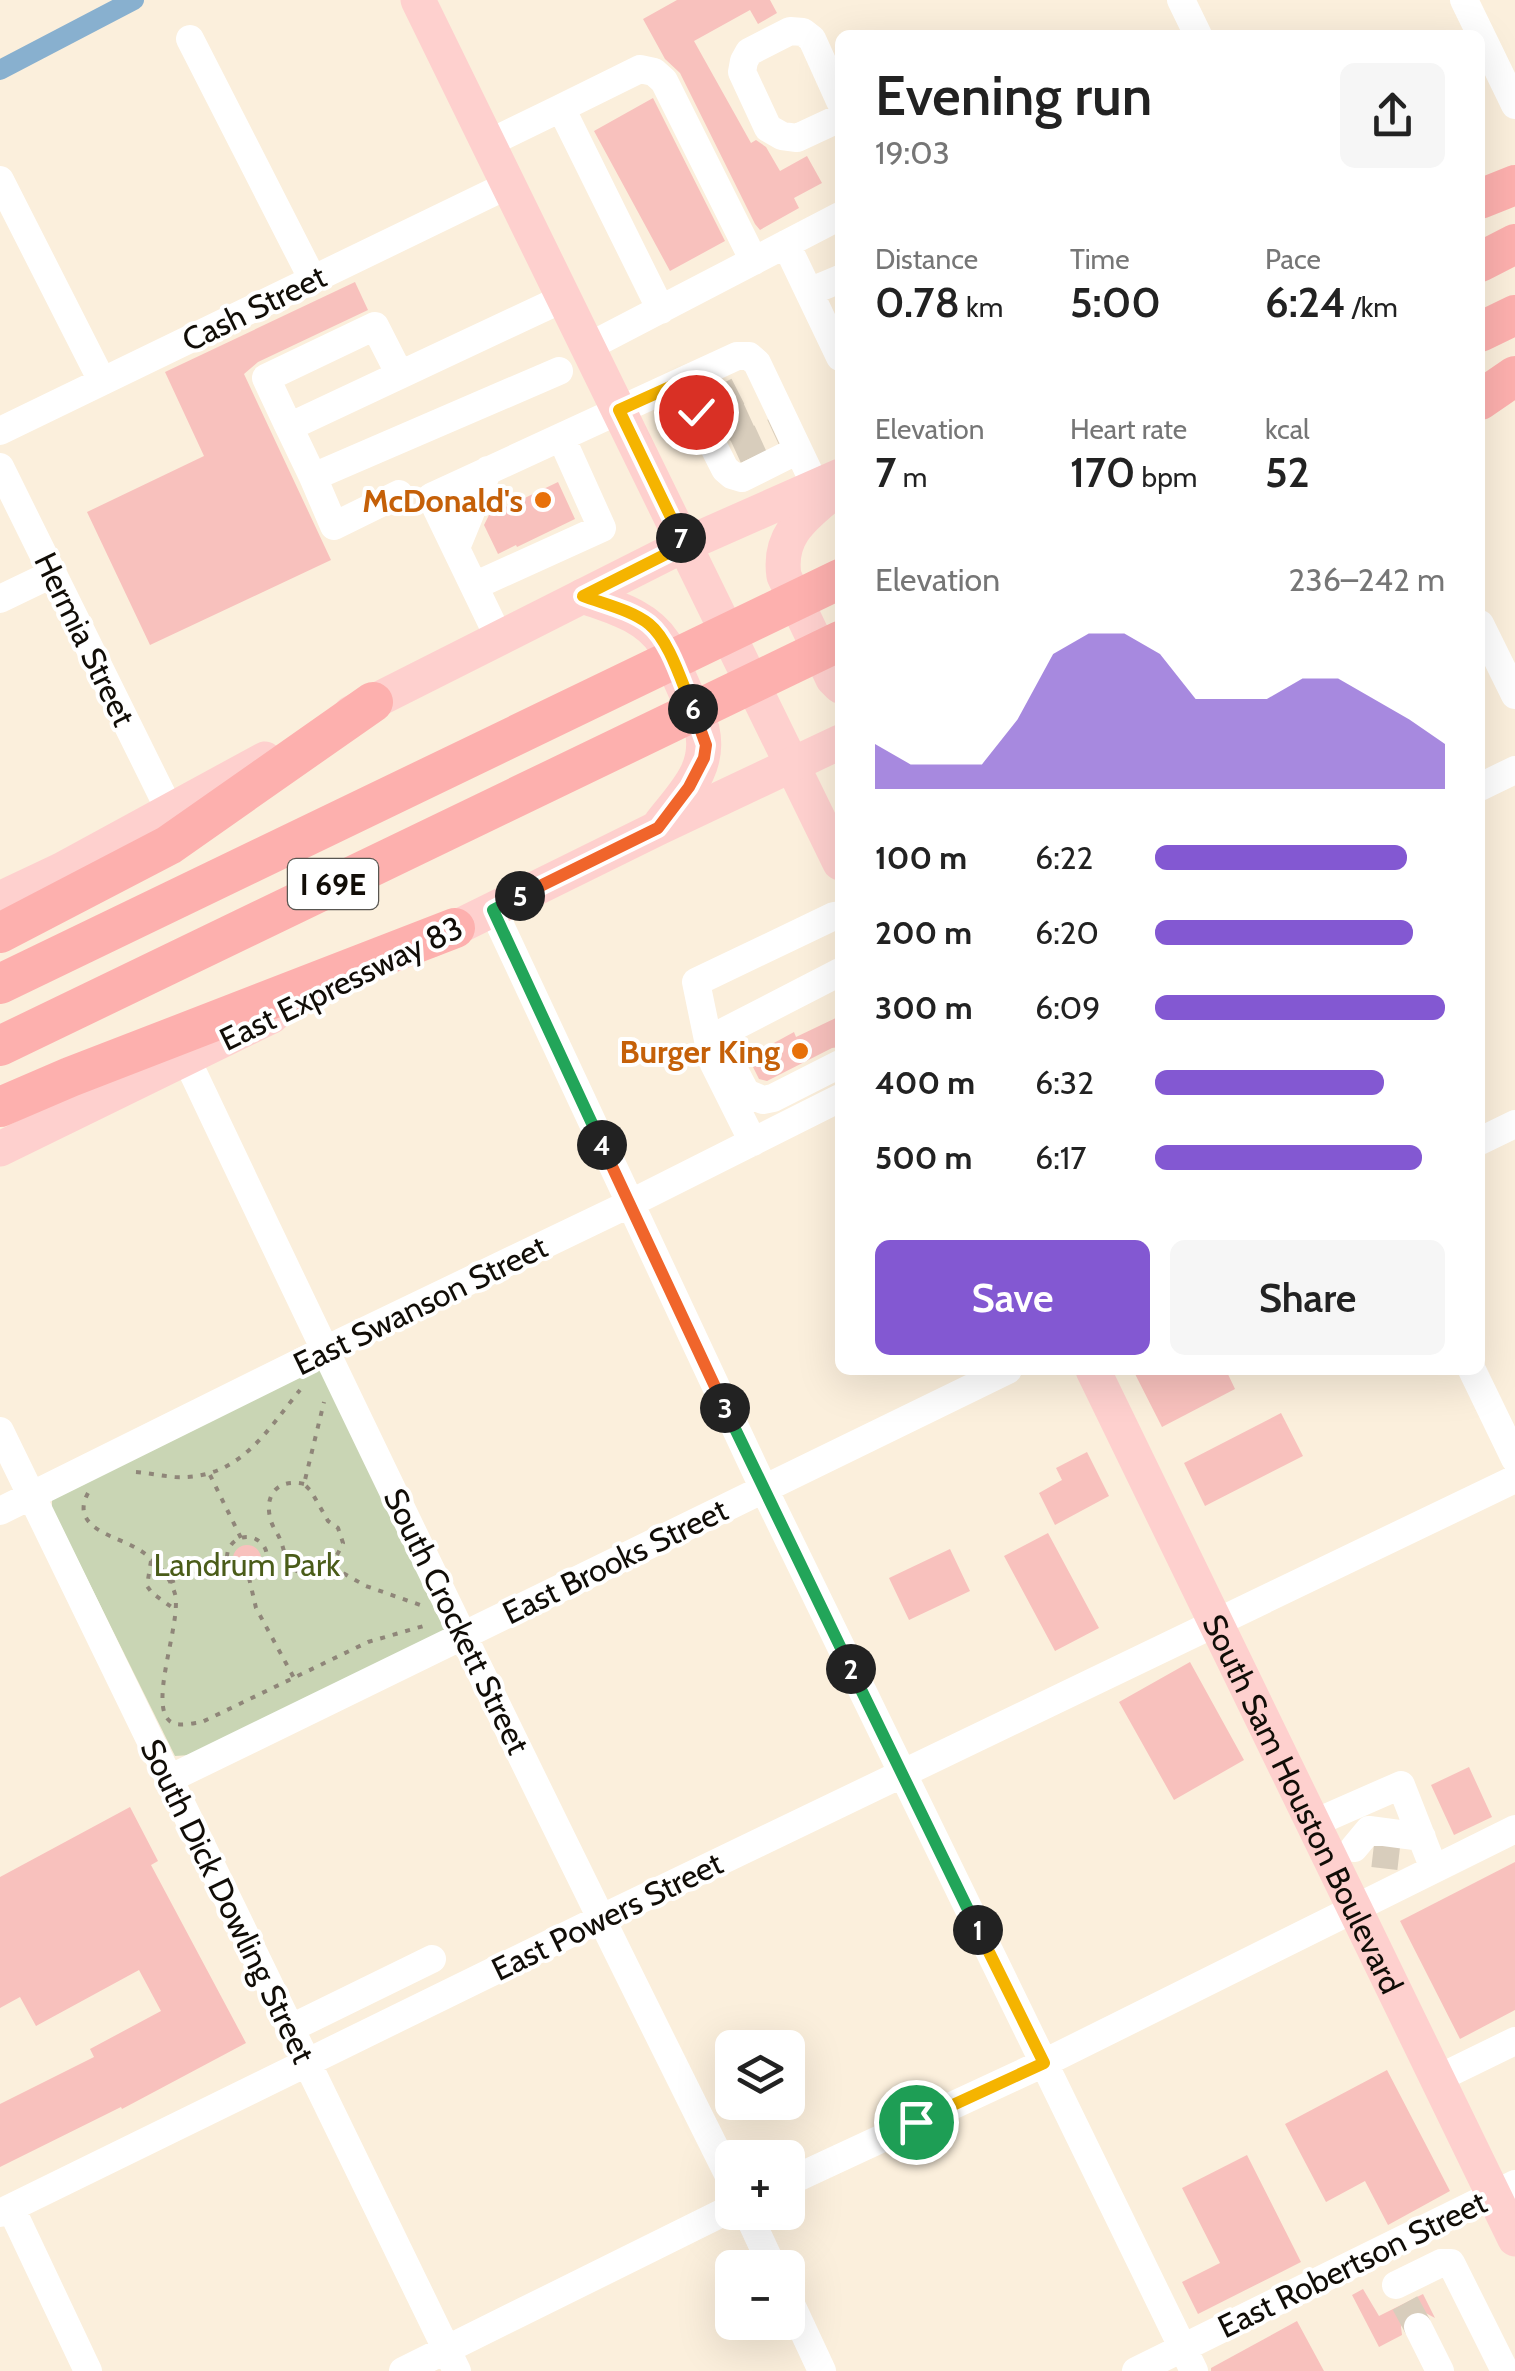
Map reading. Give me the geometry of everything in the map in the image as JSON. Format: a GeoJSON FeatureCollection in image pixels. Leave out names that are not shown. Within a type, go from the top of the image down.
{"type":"FeatureCollection","features":[{"type":"Feature","properties":{"kind":"highway"},"geometry":{"type":"LineString","coordinates":[[1485,197],[1515,185]]}},
{"type":"Feature","properties":{"kind":"highway"},"geometry":{"type":"LineString","coordinates":[[1485,259],[1515,244]]}},
{"type":"Feature","properties":{"kind":"highway"},"geometry":{"type":"LineString","coordinates":[[1485,330],[1515,315]]}},
{"type":"Feature","properties":{"kind":"highway"},"geometry":{"type":"LineString","coordinates":[[1485,397],[1515,376]]}},
{"type":"Feature","properties":{"kind":"highway","name":"I 69E"},"geometry":{"type":"LineString","coordinates":[[0,984],[832,583]]}},
{"type":"Feature","properties":{"kind":"highway","name":"I 69E"},"geometry":{"type":"LineString","coordinates":[[0,1046],[835,643]]}},
{"type":"Feature","properties":{"kind":"highway"},"geometry":{"type":"LineString","coordinates":[[0,933],[169,845],[373,702]]}},
{"type":"Feature","properties":{"kind":"highway"},"geometry":{"type":"LineString","coordinates":[[0,1107],[455,928]]}},
{"type":"Feature","properties":{"kind":"main road"},"geometry":{"type":"LineString","coordinates":[[418,0],[835,853]]}},
{"type":"Feature","properties":{"kind":"main road"},"geometry":{"type":"LineString","coordinates":[[1485,178],[1515,163]]}},
{"type":"Feature","properties":{"kind":"main road"},"geometry":{"type":"LineString","coordinates":[[1485,414],[1515,399]]}},
{"type":"Feature","properties":{"kind":"main road"},"geometry":{"type":"LineString","coordinates":[[0,900],[373,702],[684,545],[832,483]]}},
{"type":"Feature","properties":{"kind":"main road"},"geometry":{"type":"LineString","coordinates":[[832,483],[789,535],[782,560],[784,576],[835,681]]}},
{"type":"Feature","properties":{"kind":"main road"},"geometry":{"type":"LineString","coordinates":[[583,596],[647,622],[658,632],[702,730],[706,745],[699,772],[658,828]]}},
{"type":"Feature","properties":{"kind":"main road","name":"East Expressway 83"},"geometry":{"type":"LineString","coordinates":[[0,1148],[835,744]]}},
{"type":"Feature","properties":{"kind":"main road","name":"South Sam Houston Boulevard"},"geometry":{"type":"LineString","coordinates":[[1095,1375],[1312,1824],[1364,1854],[1353,1908],[1437,2078],[1504,2189],[1515,2239]]}},
{"type":"Feature","properties":{"kind":"street"},"geometry":{"type":"LineString","coordinates":[[1181,0],[1196,30]]}},
{"type":"Feature","properties":{"kind":"street"},"geometry":{"type":"LineString","coordinates":[[1464,0],[1479,30]]}},
{"type":"Feature","properties":{"kind":"street"},"geometry":{"type":"LineString","coordinates":[[835,90],[812,39],[803,32],[790,30],[749,52],[744,61],[742,72],[768,128],[797,138],[835,120]]}},
{"type":"Feature","properties":{"kind":"street"},"geometry":{"type":"LineString","coordinates":[[190,39],[313,280]]}},
{"type":"Feature","properties":{"kind":"street"},"geometry":{"type":"LineString","coordinates":[[1485,43],[1515,105]]}},
{"type":"Feature","properties":{"kind":"street"},"geometry":{"type":"LineString","coordinates":[[488,143],[640,69],[654,72],[664,81],[754,262]]}},
{"type":"Feature","properties":{"kind":"street"},"geometry":{"type":"LineString","coordinates":[[561,108],[661,310]]}},
{"type":"Feature","properties":{"kind":"street"},"geometry":{"type":"LineString","coordinates":[[0,180],[102,380]]}},
{"type":"Feature","properties":{"kind":"street","name":"Cash Street"},"geometry":{"type":"LineString","coordinates":[[0,431],[508,185]]}},
{"type":"Feature","properties":{"kind":"street"},"geometry":{"type":"LineString","coordinates":[[588,348],[835,219]]}},
{"type":"Feature","properties":{"kind":"street"},"geometry":{"type":"LineString","coordinates":[[786,244],[835,347]]}},
{"type":"Feature","properties":{"kind":"street"},"geometry":{"type":"LineString","coordinates":[[809,292],[835,281]]}},
{"type":"Feature","properties":{"kind":"street"},"geometry":{"type":"LineString","coordinates":[[289,427],[564,298]]}},
{"type":"Feature","properties":{"kind":"street"},"geometry":{"type":"LineString","coordinates":[[399,494],[334,526],[266,378],[376,326],[400,375]]}},
{"type":"Feature","properties":{"kind":"street"},"geometry":{"type":"LineString","coordinates":[[499,638],[431,496],[737,356],[748,356],[758,364],[773,412],[832,483]]}},
{"type":"Feature","properties":{"kind":"street"},"geometry":{"type":"LineString","coordinates":[[312,477],[559,371]]}},
{"type":"Feature","properties":{"kind":"street"},"geometry":{"type":"LineString","coordinates":[[681,382],[716,431],[725,469],[732,475],[742,478],[773,412]]}},
{"type":"Feature","properties":{"kind":"street"},"geometry":{"type":"LineString","coordinates":[[474,586],[602,528],[561,437]]}},
{"type":"Feature","properties":{"kind":"street","name":"Hermia Street"},"geometry":{"type":"LineString","coordinates":[[0,467],[170,810]]}},
{"type":"Feature","properties":{"kind":"street"},"geometry":{"type":"LineString","coordinates":[[456,548],[488,470]]}},
{"type":"Feature","properties":{"kind":"street"},"geometry":{"type":"LineString","coordinates":[[0,600],[52,574]]}},
{"type":"Feature","properties":{"kind":"street"},"geometry":{"type":"LineString","coordinates":[[1485,634],[1515,694]]}},
{"type":"Feature","properties":{"kind":"street"},"geometry":{"type":"LineString","coordinates":[[1485,785],[1515,770]]}},
{"type":"Feature","properties":{"kind":"street"},"geometry":{"type":"LineString","coordinates":[[493,910],[764,1489],[1188,2360]]}},
{"type":"Feature","properties":{"kind":"street"},"geometry":{"type":"LineString","coordinates":[[754,1142],[714,1064],[712,1037],[696,982],[835,916]]}},
{"type":"Feature","properties":{"kind":"street"},"geometry":{"type":"LineString","coordinates":[[712,1037],[835,980]]}},
{"type":"Feature","properties":{"kind":"street"},"geometry":{"type":"LineString","coordinates":[[712,1037],[746,1093],[754,1098],[773,1098],[835,1067]]}},
{"type":"Feature","properties":{"kind":"street","name":"South Crockett Street"},"geometry":{"type":"LineString","coordinates":[[186,1058],[600,1919],[715,2148]]}},
{"type":"Feature","properties":{"kind":"street","name":"East Swanson Street"},"geometry":{"type":"LineString","coordinates":[[0,1511],[835,1101]]}},
{"type":"Feature","properties":{"kind":"street"},"geometry":{"type":"LineString","coordinates":[[1485,1139],[1515,1124]]}},
{"type":"Feature","properties":{"kind":"street","name":"East Brooks Street"},"geometry":{"type":"LineString","coordinates":[[169,1778],[998,1375]]}},
{"type":"Feature","properties":{"kind":"street"},"geometry":{"type":"LineString","coordinates":[[1474,1375],[1515,1459]]}},
{"type":"Feature","properties":{"kind":"street","name":"South Dick Dowling Street"},"geometry":{"type":"LineString","coordinates":[[0,1431],[452,2360]]}},
{"type":"Feature","properties":{"kind":"street","name":"East Powers Street"},"geometry":{"type":"LineString","coordinates":[[5,2210],[1515,1479]]}},
{"type":"Feature","properties":{"kind":"street"},"geometry":{"type":"LineString","coordinates":[[1312,1824],[1401,1785],[1428,1852]]}},
{"type":"Feature","properties":{"kind":"street"},"geometry":{"type":"LineString","coordinates":[[1428,1852],[1368,1830],[1364,1854],[1428,1852],[1515,1829]]}},
{"type":"Feature","properties":{"kind":"street"},"geometry":{"type":"LineString","coordinates":[[805,2174],[1044,2063],[1353,1908],[1428,1852]]}},
{"type":"Feature","properties":{"kind":"street"},"geometry":{"type":"LineString","coordinates":[[289,2029],[432,1959]]}},
{"type":"Feature","properties":{"kind":"street"},"geometry":{"type":"LineString","coordinates":[[1437,2078],[1515,2041]]}},
{"type":"Feature","properties":{"kind":"street","name":"East Robertson Street"},"geometry":{"type":"LineString","coordinates":[[1136,2371],[1188,2360],[1380,2250],[1504,2189]]}},
{"type":"Feature","properties":{"kind":"street"},"geometry":{"type":"LineString","coordinates":[[5,2210],[88,2371]]}},
{"type":"Feature","properties":{"kind":"street"},"geometry":{"type":"LineString","coordinates":[[404,2371],[452,2360],[715,2217]]}},
{"type":"Feature","properties":{"kind":"street"},"geometry":{"type":"LineString","coordinates":[[1380,2250],[1440,2371]]}},
{"type":"Feature","properties":{"kind":"street"},"geometry":{"type":"LineString","coordinates":[[1406,2305],[1441,2263],[1451,2263],[1504,2371]]}},
{"type":"Feature","properties":{"kind":"street"},"geometry":{"type":"LineString","coordinates":[[805,2334],[822,2371]]}},
{"type":"Feature","properties":{"kind":"path"},"geometry":{"type":"LineString","coordinates":[[126,1471],[176,1477],[210,1474],[249,1453],[308,1384]]}},
{"type":"Feature","properties":{"kind":"path"},"geometry":{"type":"LineString","coordinates":[[304,1484],[324,1392]]}},
{"type":"Feature","properties":{"kind":"path"},"geometry":{"type":"LineString","coordinates":[[210,1474],[240,1538]]}},
{"type":"Feature","properties":{"kind":"path"},"geometry":{"type":"LineString","coordinates":[[304,1484],[341,1534],[343,1544],[330,1566],[316,1574],[296,1571],[290,1566],[270,1519],[273,1493],[280,1485],[304,1484]]}},
{"type":"Feature","properties":{"kind":"path"},"geometry":{"type":"LineString","coordinates":[[88,1494],[85,1512],[96,1529],[151,1559],[162,1569],[175,1595],[177,1611],[162,1692],[165,1716],[171,1722],[202,1722],[368,1642],[436,1623]]}},
{"type":"Feature","properties":{"kind":"path"},"geometry":{"type":"LineString","coordinates":[[252,1537],[266,1550],[265,1568],[255,1577],[235,1574],[227,1562],[229,1548],[240,1538],[252,1537]]}},
{"type":"Feature","properties":{"kind":"path"},"geometry":{"type":"LineString","coordinates":[[151,1559],[148,1586],[177,1611]]}},
{"type":"Feature","properties":{"kind":"path"},"geometry":{"type":"LineString","coordinates":[[170,1582],[227,1562]]}},
{"type":"Feature","properties":{"kind":"path"},"geometry":{"type":"LineString","coordinates":[[330,1566],[366,1586],[426,1608]]}},
{"type":"Feature","properties":{"kind":"path"},"geometry":{"type":"LineString","coordinates":[[248,1578],[256,1608],[294,1678]]}},
{"type":"Feature","properties":{"kind":"green space","name":"Landrum Park"},"geometry":{"type":"Polygon","coordinates":[[[322,1368],[447,1622],[444,1631],[190,1755],[175,1756],[52,1508],[52,1497],[312,1369],[322,1368]]]}},
{"type":"Feature","properties":{"kind":"building"},"geometry":{"type":"Polygon","coordinates":[[[677,0],[770,0],[777,13],[758,24],[750,10],[694,41],[751,143],[756,140],[766,147],[780,171],[807,156],[822,183],[794,198],[799,208],[760,230],[680,73],[665,59],[643,19],[677,0]]]}},
{"type":"Feature","properties":{"kind":"building"},"geometry":{"type":"Polygon","coordinates":[[[653,98],[725,241],[670,271],[594,131],[653,98]]]}},
{"type":"Feature","properties":{"kind":"building"},"geometry":{"type":"Polygon","coordinates":[[[355,282],[368,310],[258,362],[244,374],[331,560],[150,645],[87,512],[204,456],[165,372],[355,282]]]}},
{"type":"Feature","properties":{"kind":"building","name":"McDonald's"},"geometry":{"type":"Polygon","coordinates":[[[558,482],[575,519],[498,554],[484,525],[489,515],[558,482]]]}},
{"type":"Feature","properties":{"kind":"building","name":"Burger King"},"geometry":{"type":"Polygon","coordinates":[[[835,1018],[835,1048],[767,1081],[759,1079],[748,1057],[794,1032],[796,1037],[835,1018]]]}},
{"type":"Feature","properties":{"kind":"building"},"geometry":{"type":"Polygon","coordinates":[[[1136,1375],[1228,1375],[1235,1389],[1162,1427],[1136,1375]]]}},
{"type":"Feature","properties":{"kind":"building"},"geometry":{"type":"Polygon","coordinates":[[[1281,1413],[1303,1456],[1205,1506],[1184,1463],[1281,1413]]]}},
{"type":"Feature","properties":{"kind":"building"},"geometry":{"type":"Polygon","coordinates":[[[1087,1452],[1109,1496],[1055,1525],[1039,1493],[1062,1480],[1056,1468],[1087,1452]]]}},
{"type":"Feature","properties":{"kind":"building"},"geometry":{"type":"Polygon","coordinates":[[[1048,1533],[1099,1628],[1055,1651],[1004,1556],[1048,1533]]]}},
{"type":"Feature","properties":{"kind":"building"},"geometry":{"type":"Polygon","coordinates":[[[247,1545],[257,1549],[261,1559],[257,1569],[247,1573],[237,1569],[233,1559],[237,1549],[247,1545]]]}},
{"type":"Feature","properties":{"kind":"building"},"geometry":{"type":"Polygon","coordinates":[[[950,1549],[970,1591],[909,1620],[889,1578],[950,1549]]]}},
{"type":"Feature","properties":{"kind":"building"},"geometry":{"type":"Polygon","coordinates":[[[1190,1662],[1244,1760],[1174,1800],[1119,1702],[1190,1662]]]}},
{"type":"Feature","properties":{"kind":"building"},"geometry":{"type":"Polygon","coordinates":[[[1469,1767],[1492,1817],[1454,1835],[1431,1785],[1469,1767]]]}},
{"type":"Feature","properties":{"kind":"building"},"geometry":{"type":"Polygon","coordinates":[[[130,1807],[158,1861],[151,1865],[246,2043],[122,2109],[0,2167],[0,2104],[94,2057],[90,2049],[161,2011],[139,1970],[36,2026],[20,1997],[0,2008],[0,1877],[130,1807]]]}},
{"type":"Feature","properties":{"kind":"building"},"geometry":{"type":"Polygon","coordinates":[[[1515,1862],[1515,2010],[1460,2039],[1400,1921],[1515,1862]]]}},
{"type":"Feature","properties":{"kind":"building"},"geometry":{"type":"Polygon","coordinates":[[[1387,2070],[1450,2191],[1388,2225],[1365,2181],[1326,2202],[1285,2124],[1387,2070]]]}},
{"type":"Feature","properties":{"kind":"building"},"geometry":{"type":"Polygon","coordinates":[[[1247,2155],[1301,2262],[1198,2314],[1182,2282],[1220,2263],[1182,2188],[1247,2155]]]}},
{"type":"Feature","properties":{"kind":"building"},"geometry":{"type":"Polygon","coordinates":[[[1363,2289],[1379,2316],[1423,2294],[1435,2318],[1420,2310],[1411,2311],[1403,2318],[1402,2335],[1379,2347],[1352,2295],[1363,2289]]]}},
{"type":"Feature","properties":{"kind":"building"},"geometry":{"type":"Polygon","coordinates":[[[1297,2321],[1324,2371],[1211,2371],[1211,2368],[1297,2321]]]}},
{"type":"Feature","properties":{"kind":"waterway"},"geometry":{"type":"LineString","coordinates":[[0,70],[134,0]]}},
{"type":"Feature","properties":{"kind":"tunnel"},"geometry":{"type":"LineString","coordinates":[[713,404],[750,385]]}},
{"type":"Feature","properties":{"kind":"tunnel"},"geometry":{"type":"LineString","coordinates":[[724,428],[761,411]]}},
{"type":"Feature","properties":{"kind":"tunnel"},"geometry":{"type":"LineString","coordinates":[[735,450],[774,432]]}},
{"type":"Feature","properties":{"kind":"tunnel"},"geometry":{"type":"LineString","coordinates":[[1373,1853],[1399,1856]]}},
{"type":"Feature","properties":{"kind":"tunnel"},"geometry":{"type":"LineString","coordinates":[[1405,2303],[1418,2327]]}},
{"type":"Feature","properties":{"kind":"place","name":"McDonald's"},"geometry":{"type":"Point","coordinates":[543,500]}},
{"type":"Feature","properties":{"kind":"place","name":"Burger King"},"geometry":{"type":"Point","coordinates":[800,1051]}},
{"type":"Feature","properties":{"kind":"route"},"geometry":{"type":"LineString","coordinates":[[696,412],[681,382],[619,410],[684,545],[583,596],[647,622],[658,632],[702,730],[706,745],[699,772],[658,828],[493,910],[764,1489],[1044,2063],[916,2122]]}}]}
